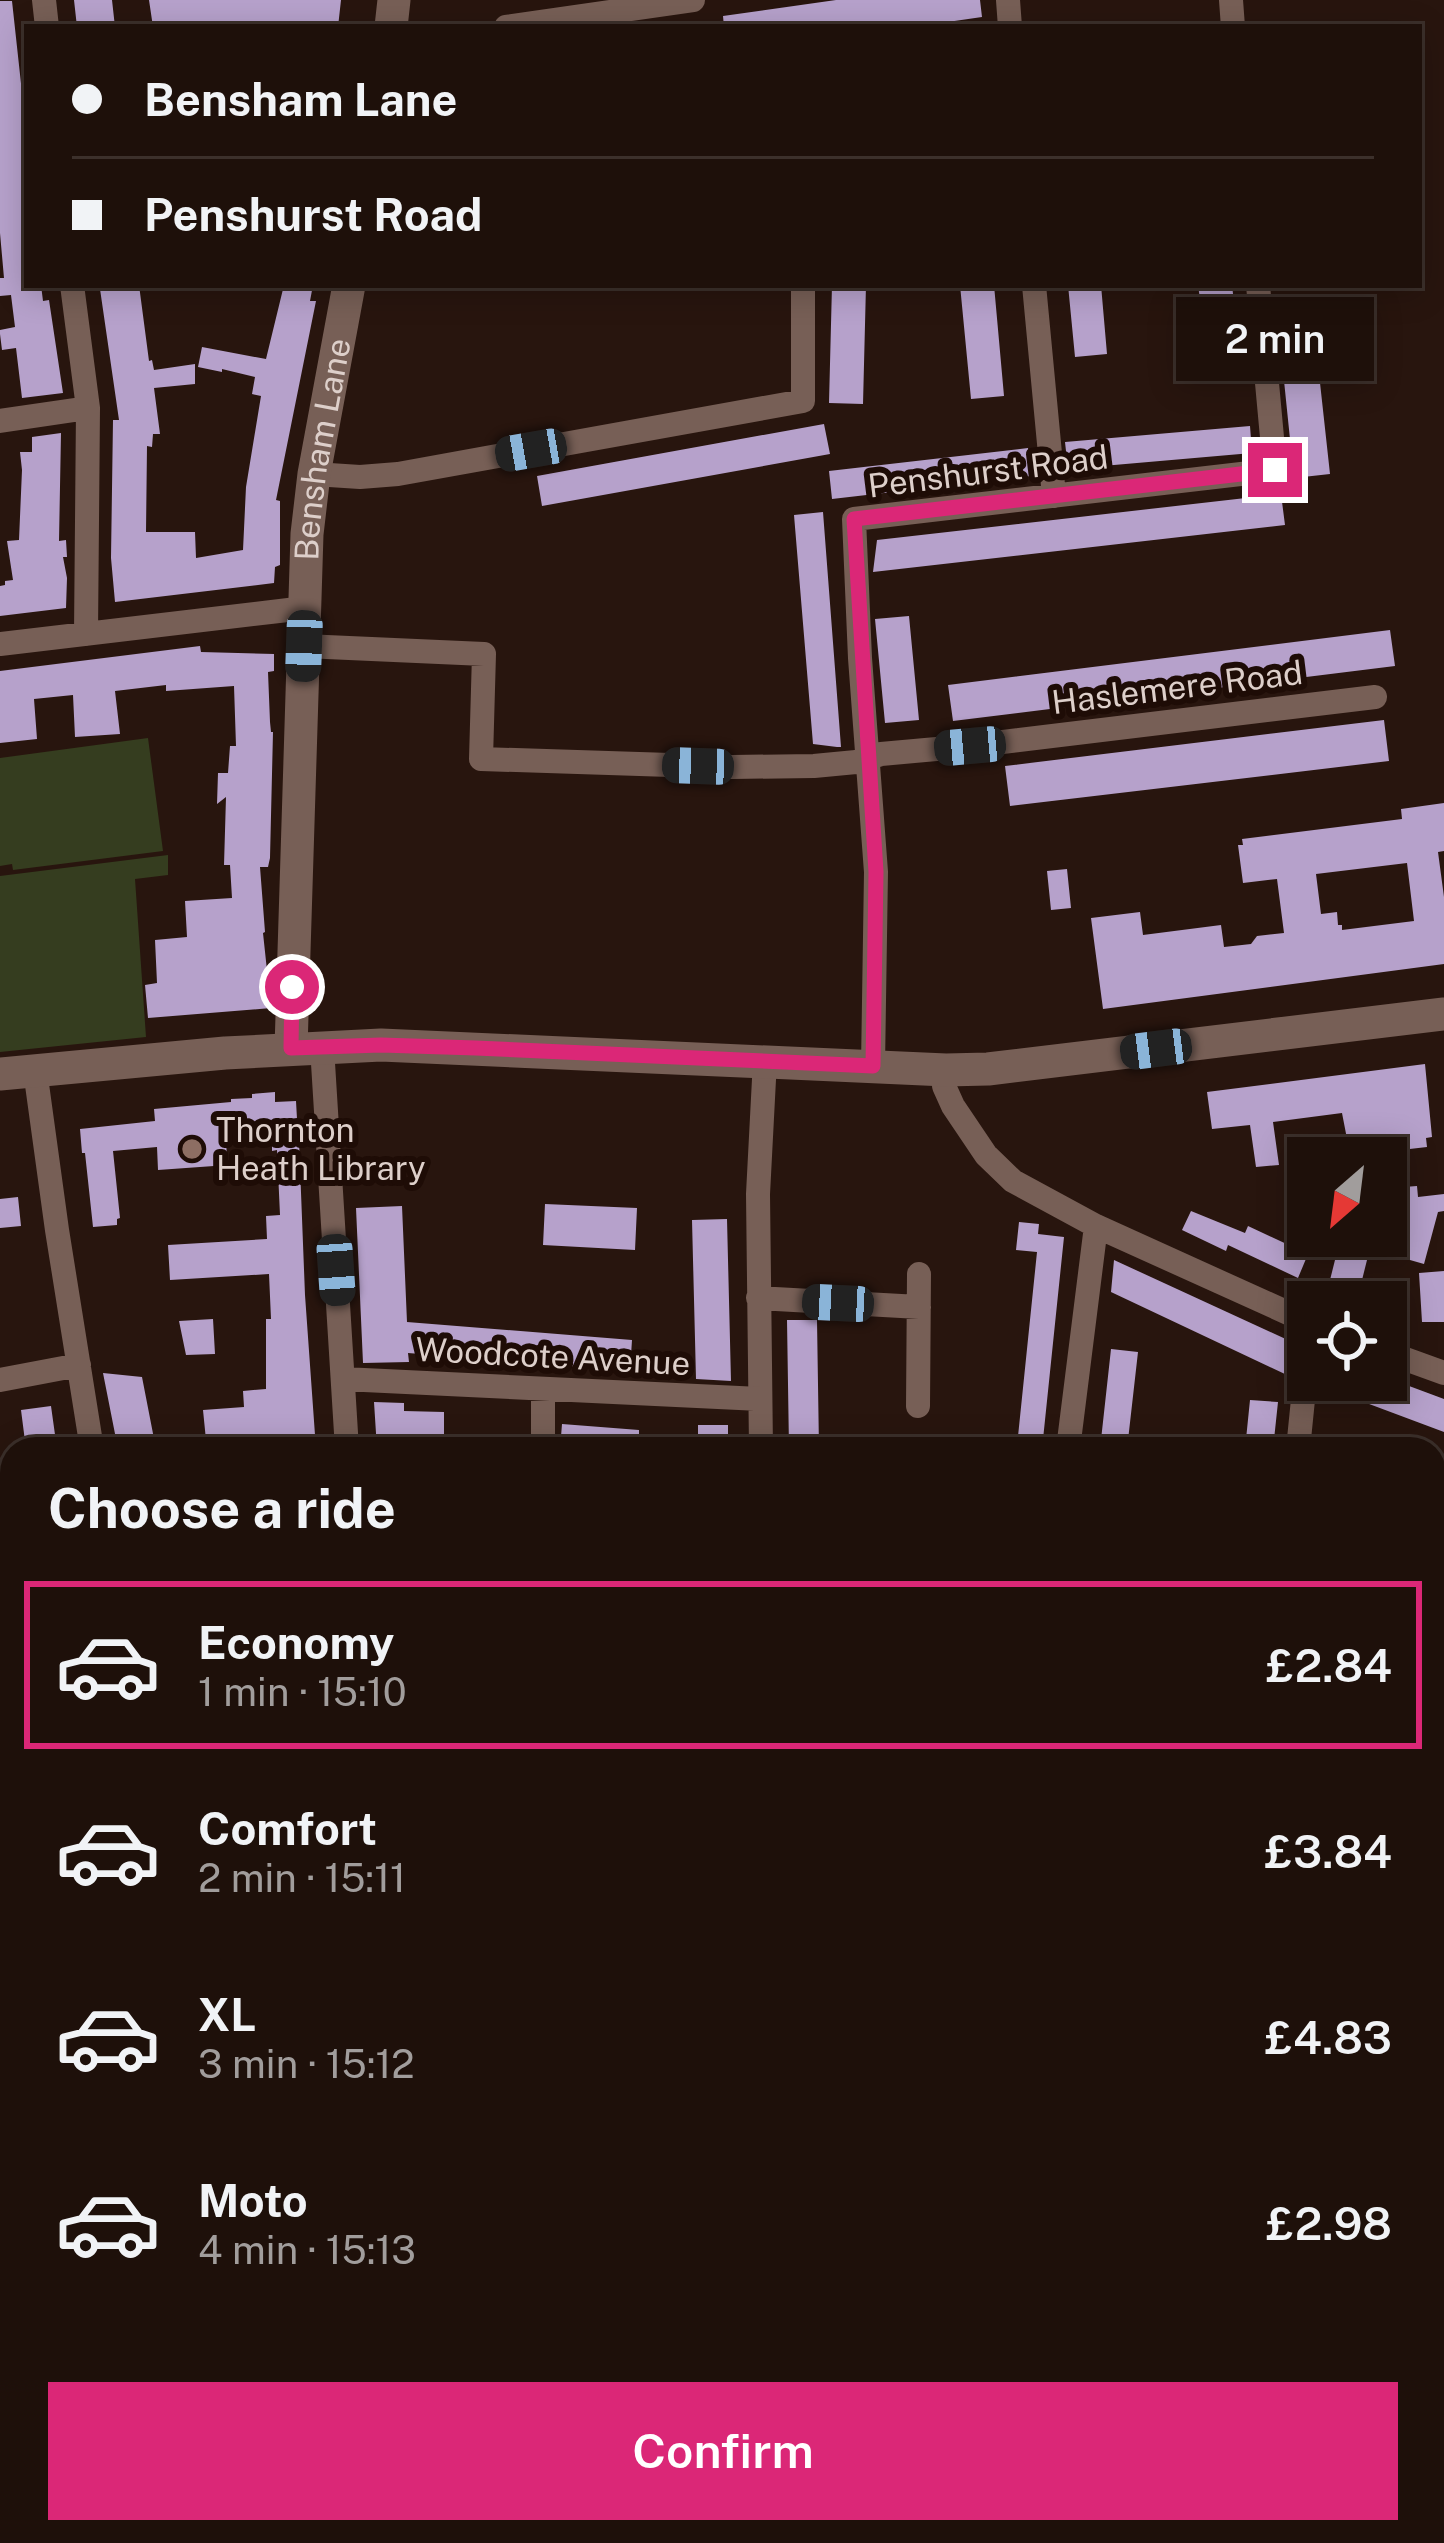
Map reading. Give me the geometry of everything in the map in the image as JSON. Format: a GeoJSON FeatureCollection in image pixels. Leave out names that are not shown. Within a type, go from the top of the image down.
{"type":"FeatureCollection","features":[{"type":"Feature","properties":{"kind":"main road","name":"Bensham Lane"},"geometry":{"type":"LineString","coordinates":[[306,1047],[307,534],[348,288]]}},
{"type":"Feature","properties":{"kind":"main road"},"geometry":{"type":"LineString","coordinates":[[0,1074],[306,1047],[476,1048],[946,1070],[1056,1062],[1444,1014]]}},
{"type":"Feature","properties":{"kind":"street"},"geometry":{"type":"LineString","coordinates":[[527,24],[693,0]]}},
{"type":"Feature","properties":{"kind":"street"},"geometry":{"type":"LineString","coordinates":[[72,288],[88,408],[86,634]]}},
{"type":"Feature","properties":{"kind":"street"},"geometry":{"type":"LineString","coordinates":[[314,474],[398,474],[803,401],[803,288]]}},
{"type":"Feature","properties":{"kind":"street"},"geometry":{"type":"LineString","coordinates":[[1034,288],[1054,496]]}},
{"type":"Feature","properties":{"kind":"street","name":"Penshurst Road"},"geometry":{"type":"LineString","coordinates":[[873,1066],[876,872],[854,519],[1275,470],[1258,288]]}},
{"type":"Feature","properties":{"kind":"street"},"geometry":{"type":"LineString","coordinates":[[0,421],[88,408]]}},
{"type":"Feature","properties":{"kind":"street"},"geometry":{"type":"LineString","coordinates":[[0,644],[304,608]]}},
{"type":"Feature","properties":{"kind":"street","name":"Haslemere Road"},"geometry":{"type":"LineString","coordinates":[[304,646],[484,654],[481,759],[814,766],[868,760],[881,754],[1375,697]]}},
{"type":"Feature","properties":{"kind":"street"},"geometry":{"type":"LineString","coordinates":[[306,1047],[346,1437]]}},
{"type":"Feature","properties":{"kind":"street"},"geometry":{"type":"LineString","coordinates":[[761,1437],[758,1194],[765,1060]]}},
{"type":"Feature","properties":{"kind":"street"},"geometry":{"type":"LineString","coordinates":[[35,1070],[90,1437]]}},
{"type":"Feature","properties":{"kind":"street"},"geometry":{"type":"LineString","coordinates":[[946,1070],[944,1086],[953,1106],[986,1155],[1013,1181],[1096,1226],[1287,1312]]}},
{"type":"Feature","properties":{"kind":"street"},"geometry":{"type":"LineString","coordinates":[[1069,1437],[1096,1226]]}},
{"type":"Feature","properties":{"kind":"street"},"geometry":{"type":"LineString","coordinates":[[918,1406],[919,1274]]}},
{"type":"Feature","properties":{"kind":"street"},"geometry":{"type":"LineString","coordinates":[[758,1298],[919,1307]]}},
{"type":"Feature","properties":{"kind":"street"},"geometry":{"type":"LineString","coordinates":[[1407,1359],[1444,1372]]}},
{"type":"Feature","properties":{"kind":"street"},"geometry":{"type":"LineString","coordinates":[[0,1380],[80,1366]]}},
{"type":"Feature","properties":{"kind":"street","name":"Woodcote Avenue"},"geometry":{"type":"LineString","coordinates":[[343,1379],[760,1399]]}},
{"type":"Feature","properties":{"kind":"street"},"geometry":{"type":"LineString","coordinates":[[543,1390],[543,1437]]}},
{"type":"Feature","properties":{"kind":"street"},"geometry":{"type":"LineString","coordinates":[[1299,1437],[1303,1401]]}},
{"type":"Feature","properties":{"kind":"green space"},"geometry":{"type":"Polygon","coordinates":[[[148,738],[163,851],[13,870],[12,864],[0,866],[0,758],[148,738]]]}},
{"type":"Feature","properties":{"kind":"green space"},"geometry":{"type":"Polygon","coordinates":[[[168,855],[168,875],[135,879],[146,1037],[0,1052],[0,876],[168,855]]]}},
{"type":"Feature","properties":{"kind":"building"},"geometry":{"type":"Polygon","coordinates":[[[74,0],[112,0],[115,24],[77,24],[74,0]]]}},
{"type":"Feature","properties":{"kind":"building"},"geometry":{"type":"Polygon","coordinates":[[[149,0],[341,0],[338,24],[153,24],[149,0]]]}},
{"type":"Feature","properties":{"kind":"building"},"geometry":{"type":"Polygon","coordinates":[[[836,0],[980,0],[982,17],[934,24],[724,24],[723,16],[836,0]]]}},
{"type":"Feature","properties":{"kind":"building"},"geometry":{"type":"Polygon","coordinates":[[[0,1],[12,1],[24,111],[24,288],[41,288],[43,301],[49,300],[63,393],[22,398],[16,348],[2,350],[0,330],[15,327],[11,295],[0,296],[0,278],[4,278],[0,1]]]}},
{"type":"Feature","properties":{"kind":"building"},"geometry":{"type":"Polygon","coordinates":[[[139,288],[154,370],[195,364],[195,384],[154,388],[160,434],[153,434],[152,447],[147,446],[146,532],[195,532],[196,558],[243,550],[246,487],[261,396],[252,394],[255,377],[198,367],[202,347],[266,359],[283,288],[312,288],[310,301],[316,301],[276,500],[280,501],[280,565],[275,567],[274,583],[115,602],[113,420],[119,420],[100,289],[139,288]]]}},
{"type":"Feature","properties":{"kind":"building"},"geometry":{"type":"Polygon","coordinates":[[[832,288],[866,288],[863,404],[829,403],[832,288]]]}},
{"type":"Feature","properties":{"kind":"building"},"geometry":{"type":"Polygon","coordinates":[[[960,288],[994,288],[1004,396],[971,399],[960,288]]]}},
{"type":"Feature","properties":{"kind":"building"},"geometry":{"type":"Polygon","coordinates":[[[1068,288],[1101,288],[1107,354],[1075,357],[1068,288]]]}},
{"type":"Feature","properties":{"kind":"building"},"geometry":{"type":"Polygon","coordinates":[[[1198,288],[1232,288],[1242,373],[1211,378],[1198,288]]]}},
{"type":"Feature","properties":{"kind":"building"},"geometry":{"type":"Polygon","coordinates":[[[1314,328],[1330,474],[1294,478],[1279,332],[1314,328]]]}},
{"type":"Feature","properties":{"kind":"building"},"geometry":{"type":"Polygon","coordinates":[[[824,424],[830,454],[542,506],[537,476],[824,424]]]}},
{"type":"Feature","properties":{"kind":"building"},"geometry":{"type":"Polygon","coordinates":[[[1250,426],[1252,453],[1068,469],[1065,442],[1250,426]]]}},
{"type":"Feature","properties":{"kind":"building"},"geometry":{"type":"Polygon","coordinates":[[[61,433],[59,541],[66,540],[66,608],[0,616],[0,586],[13,580],[7,541],[19,540],[20,452],[32,452],[32,437],[61,433]]]}},
{"type":"Feature","properties":{"kind":"building"},"geometry":{"type":"Polygon","coordinates":[[[1028,448],[1031,476],[832,499],[829,471],[1028,448]]]}},
{"type":"Feature","properties":{"kind":"building"},"geometry":{"type":"Polygon","coordinates":[[[1281,494],[1285,525],[873,572],[877,540],[1281,494]]]}},
{"type":"Feature","properties":{"kind":"building"},"geometry":{"type":"Polygon","coordinates":[[[823,512],[841,747],[813,744],[794,515],[823,512]]]}},
{"type":"Feature","properties":{"kind":"building"},"geometry":{"type":"Polygon","coordinates":[[[909,616],[919,720],[885,723],[875,619],[909,616]]]}},
{"type":"Feature","properties":{"kind":"building"},"geometry":{"type":"Polygon","coordinates":[[[1390,630],[1395,666],[953,721],[948,685],[1390,630]]]}},
{"type":"Feature","properties":{"kind":"building"},"geometry":{"type":"Polygon","coordinates":[[[200,646],[201,652],[274,654],[274,671],[268,672],[273,732],[270,858],[268,867],[260,867],[271,1008],[148,1018],[145,985],[157,983],[155,940],[187,937],[185,901],[232,898],[230,865],[224,865],[226,797],[217,804],[218,773],[228,773],[230,746],[236,746],[234,686],[166,691],[166,685],[115,691],[120,734],[75,737],[73,695],[34,699],[37,739],[0,743],[0,671],[200,646]]]}},
{"type":"Feature","properties":{"kind":"building"},"geometry":{"type":"Polygon","coordinates":[[[1384,720],[1389,761],[1010,806],[1005,766],[1384,720]]]}},
{"type":"Feature","properties":{"kind":"building"},"geometry":{"type":"Polygon","coordinates":[[[1444,803],[1444,851],[1438,852],[1444,964],[1103,1009],[1091,918],[1140,912],[1143,935],[1221,925],[1224,947],[1284,933],[1277,879],[1243,883],[1238,845],[1243,845],[1242,839],[1402,819],[1401,809],[1444,803]],[[1407,863],[1316,874],[1321,914],[1337,912],[1342,930],[1414,921],[1407,863]]]}},
{"type":"Feature","properties":{"kind":"building"},"geometry":{"type":"Polygon","coordinates":[[[1067,869],[1071,908],[1051,910],[1047,871],[1067,869]]]}},
{"type":"Feature","properties":{"kind":"building"},"geometry":{"type":"Polygon","coordinates":[[[1425,1064],[1432,1137],[1426,1138],[1427,1147],[1407,1149],[1407,1137],[1347,1137],[1342,1113],[1273,1122],[1279,1165],[1256,1167],[1250,1125],[1212,1129],[1207,1092],[1425,1064]]]}},
{"type":"Feature","properties":{"kind":"building"},"geometry":{"type":"Polygon","coordinates":[[[275,1092],[275,1102],[296,1101],[300,1119],[315,1437],[206,1437],[203,1410],[244,1407],[243,1391],[266,1389],[269,1274],[170,1280],[168,1245],[267,1239],[266,1216],[280,1215],[277,1150],[272,1151],[272,1144],[226,1144],[228,1165],[158,1170],[157,1147],[113,1151],[120,1218],[117,1225],[93,1227],[80,1129],[155,1121],[154,1109],[231,1102],[252,1098],[252,1094],[275,1092]]]}},
{"type":"Feature","properties":{"kind":"building"},"geometry":{"type":"Polygon","coordinates":[[[1417,1186],[1418,1197],[1444,1194],[1444,1211],[1438,1212],[1424,1264],[1400,1257],[1407,1257],[1407,1187],[1417,1186]]]}},
{"type":"Feature","properties":{"kind":"building"},"geometry":{"type":"Polygon","coordinates":[[[18,1197],[21,1226],[0,1228],[0,1199],[18,1197]]]}},
{"type":"Feature","properties":{"kind":"building"},"geometry":{"type":"Polygon","coordinates":[[[545,1204],[637,1208],[635,1250],[543,1245],[545,1204]]]}},
{"type":"Feature","properties":{"kind":"building"},"geometry":{"type":"Polygon","coordinates":[[[402,1206],[407,1322],[632,1340],[630,1371],[408,1353],[409,1362],[363,1363],[356,1208],[402,1206]]]}},
{"type":"Feature","properties":{"kind":"building"},"geometry":{"type":"Polygon","coordinates":[[[1191,1211],[1245,1233],[1248,1226],[1287,1244],[1287,1257],[1307,1257],[1298,1278],[1228,1245],[1226,1251],[1182,1230],[1191,1211]]]}},
{"type":"Feature","properties":{"kind":"building"},"geometry":{"type":"Polygon","coordinates":[[[727,1219],[731,1381],[696,1379],[692,1220],[727,1219]]]}},
{"type":"Feature","properties":{"kind":"building"},"geometry":{"type":"Polygon","coordinates":[[[1019,1222],[1039,1224],[1038,1234],[1064,1237],[1043,1437],[1018,1437],[1037,1252],[1016,1250],[1019,1222]]]}},
{"type":"Feature","properties":{"kind":"building"},"geometry":{"type":"Polygon","coordinates":[[[1336,1257],[1368,1257],[1362,1281],[1330,1281],[1336,1257]]]}},
{"type":"Feature","properties":{"kind":"building"},"geometry":{"type":"Polygon","coordinates":[[[1114,1260],[1287,1340],[1287,1375],[1111,1292],[1114,1260]]]}},
{"type":"Feature","properties":{"kind":"building"},"geometry":{"type":"Polygon","coordinates":[[[1444,1271],[1444,1322],[1422,1322],[1419,1273],[1444,1271]]]}},
{"type":"Feature","properties":{"kind":"building"},"geometry":{"type":"Polygon","coordinates":[[[213,1319],[215,1354],[186,1355],[179,1321],[213,1319]]]}},
{"type":"Feature","properties":{"kind":"building"},"geometry":{"type":"Polygon","coordinates":[[[787,1320],[817,1320],[819,1437],[789,1437],[787,1320]]]}},
{"type":"Feature","properties":{"kind":"building"},"geometry":{"type":"Polygon","coordinates":[[[1111,1349],[1138,1352],[1128,1437],[1101,1437],[1111,1349]]]}},
{"type":"Feature","properties":{"kind":"building"},"geometry":{"type":"Polygon","coordinates":[[[103,1373],[142,1377],[154,1437],[116,1437],[103,1373]]]}},
{"type":"Feature","properties":{"kind":"building"},"geometry":{"type":"Polygon","coordinates":[[[1407,1385],[1444,1399],[1444,1432],[1361,1401],[1407,1401],[1407,1385]]]}},
{"type":"Feature","properties":{"kind":"building"},"geometry":{"type":"Polygon","coordinates":[[[1250,1400],[1278,1402],[1274,1437],[1246,1437],[1250,1400]]]}},
{"type":"Feature","properties":{"kind":"building"},"geometry":{"type":"Polygon","coordinates":[[[374,1402],[404,1403],[404,1411],[444,1412],[444,1437],[376,1437],[374,1402]]]}},
{"type":"Feature","properties":{"kind":"building"},"geometry":{"type":"Polygon","coordinates":[[[51,1406],[55,1437],[24,1437],[21,1410],[51,1406]]]}},
{"type":"Feature","properties":{"kind":"building"},"geometry":{"type":"Polygon","coordinates":[[[562,1424],[639,1430],[639,1437],[561,1437],[562,1424]]]}},
{"type":"Feature","properties":{"kind":"building"},"geometry":{"type":"Polygon","coordinates":[[[698,1425],[728,1425],[728,1437],[698,1437],[698,1425]]]}},
{"type":"Feature","properties":{"kind":"place","name":"Thornton Heath Library"},"geometry":{"type":"Point","coordinates":[192,1149]}},
{"type":"Feature","properties":{"kind":"route"},"geometry":{"type":"LineString","coordinates":[[292,987],[291,1048],[381,1045],[873,1066],[875,842],[854,519],[1275,470]]}}]}
